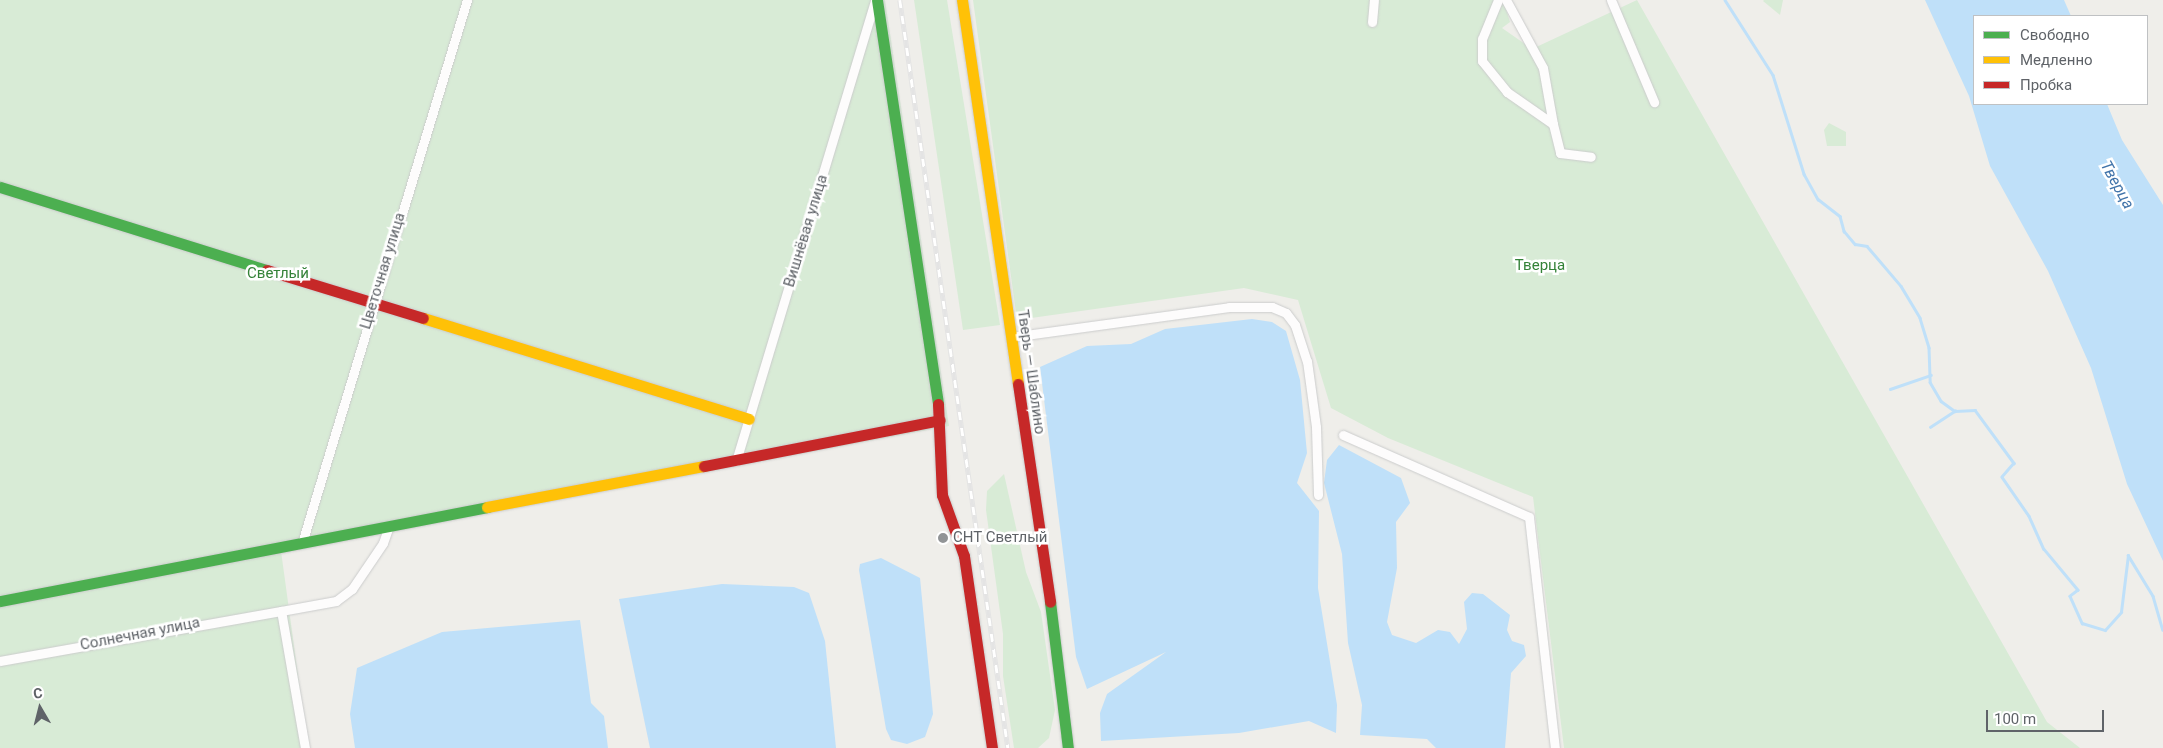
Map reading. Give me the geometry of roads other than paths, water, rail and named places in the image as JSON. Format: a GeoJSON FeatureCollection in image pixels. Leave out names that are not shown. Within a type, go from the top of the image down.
{"type":"FeatureCollection","features":[{"type":"Feature","properties":{"kind":"street","name":"Цветочная улица"},"geometry":{"type":"LineString","coordinates":[[302,543],[467,0]]}},
{"type":"Feature","properties":{"kind":"street"},"geometry":{"type":"LineString","coordinates":[[876,0],[916,237],[940,420],[942,495],[964,556],[992,748]]}},
{"type":"Feature","properties":{"kind":"street","name":"Вишнёвая улица"},"geometry":{"type":"LineString","coordinates":[[736,461],[876,0]]}},
{"type":"Feature","properties":{"kind":"street","name":"Тверь — Шаблино"},"geometry":{"type":"LineString","coordinates":[[962,0],[1067,716],[1068,748]]}},
{"type":"Feature","properties":{"kind":"street"},"geometry":{"type":"LineString","coordinates":[[1372,22],[1374,0]]}},
{"type":"Feature","properties":{"kind":"street"},"geometry":{"type":"LineString","coordinates":[[1498,0],[1482,39],[1482,60],[1507,92],[1553,124]]}},
{"type":"Feature","properties":{"kind":"street"},"geometry":{"type":"LineString","coordinates":[[1506,0],[1543,68],[1560,153],[1591,157]]}},
{"type":"Feature","properties":{"kind":"street"},"geometry":{"type":"LineString","coordinates":[[1611,0],[1654,102]]}},
{"type":"Feature","properties":{"kind":"street"},"geometry":{"type":"LineString","coordinates":[[0,187],[749,419]]}},
{"type":"Feature","properties":{"kind":"street"},"geometry":{"type":"LineString","coordinates":[[1011,338],[1229,307],[1272,307],[1286,313],[1296,325],[1307,361],[1316,427],[1318,495]]}},
{"type":"Feature","properties":{"kind":"street"},"geometry":{"type":"LineString","coordinates":[[0,601],[736,461],[940,420]]}},
{"type":"Feature","properties":{"kind":"street"},"geometry":{"type":"LineString","coordinates":[[1343,435],[1530,518],[1555,748]]}},
{"type":"Feature","properties":{"kind":"street","name":"Солнечная улица"},"geometry":{"type":"LineString","coordinates":[[0,661],[336,601],[352,588],[383,543],[389,526]]}},
{"type":"Feature","properties":{"kind":"street"},"geometry":{"type":"LineString","coordinates":[[281,611],[305,748]]}},
{"type":"Feature","properties":{"kind":"water","name":"Тверца"},"geometry":{"type":"Polygon","coordinates":[[[1925,0],[2064,0],[2071,15],[1973,15],[1973,105],[2107,105],[2122,140],[2163,205],[2163,561],[2127,484],[2091,368],[2048,271],[1990,166],[1969,96],[1925,0]]]}},
{"type":"Feature","properties":{"kind":"water"},"geometry":{"type":"Polygon","coordinates":[[[1252,319],[1272,322],[1286,331],[1300,380],[1307,453],[1297,483],[1319,511],[1318,588],[1337,705],[1336,733],[1309,721],[1239,733],[1101,741],[1100,713],[1107,694],[1166,652],[1087,689],[1076,657],[1040,367],[1087,346],[1131,344],[1165,329],[1252,319]]]}},
{"type":"Feature","properties":{"kind":"water"},"geometry":{"type":"Polygon","coordinates":[[[1339,445],[1401,478],[1410,503],[1396,522],[1397,568],[1387,622],[1392,635],[1416,643],[1438,630],[1450,632],[1459,644],[1467,629],[1464,602],[1472,593],[1483,594],[1510,615],[1507,630],[1512,641],[1524,645],[1526,656],[1511,673],[1505,748],[1436,748],[1427,739],[1360,735],[1362,705],[1348,643],[1342,554],[1324,483],[1327,460],[1339,445]]]}},
{"type":"Feature","properties":{"kind":"water"},"geometry":{"type":"Polygon","coordinates":[[[881,558],[920,578],[933,714],[925,737],[907,744],[891,740],[886,729],[859,570],[860,564],[881,558]]]}},
{"type":"Feature","properties":{"kind":"water"},"geometry":{"type":"Polygon","coordinates":[[[722,584],[794,587],[809,593],[825,641],[836,748],[650,748],[619,599],[722,584]]]}},
{"type":"Feature","properties":{"kind":"water"},"geometry":{"type":"Polygon","coordinates":[[[580,620],[591,703],[604,716],[608,748],[355,748],[350,714],[357,668],[442,632],[580,620]]]}},
{"type":"Feature","properties":{"kind":"waterway"},"geometry":{"type":"LineString","coordinates":[[1725,0],[1773,75],[1804,174],[1818,199],[1840,216],[1844,231],[1855,244],[1867,246],[1901,286],[1920,318],[1929,348],[1930,382],[1941,401],[1955,411]]}},
{"type":"Feature","properties":{"kind":"waterway"},"geometry":{"type":"LineString","coordinates":[[1890,389],[1931,375]]}},
{"type":"Feature","properties":{"kind":"waterway"},"geometry":{"type":"LineString","coordinates":[[1930,427],[1955,411],[1975,410],[2014,463],[2002,477],[2029,516],[2044,549],[2078,590],[2070,596],[2082,623],[2105,630],[2121,612],[2128,555],[2153,596],[2163,630]]}},
{"type":"Feature","properties":{"kind":"railway"},"geometry":{"type":"LineString","coordinates":[[900,0],[1008,748]]}},
{"type":"Feature","properties":{"kind":"place","name":"СНТ Светлый"},"geometry":{"type":"Point","coordinates":[943,538]}},
{"type":"Feature","properties":{"kind":"park label","name":"Светлый"},"geometry":{"type":"Point","coordinates":[278,274]}}]}
